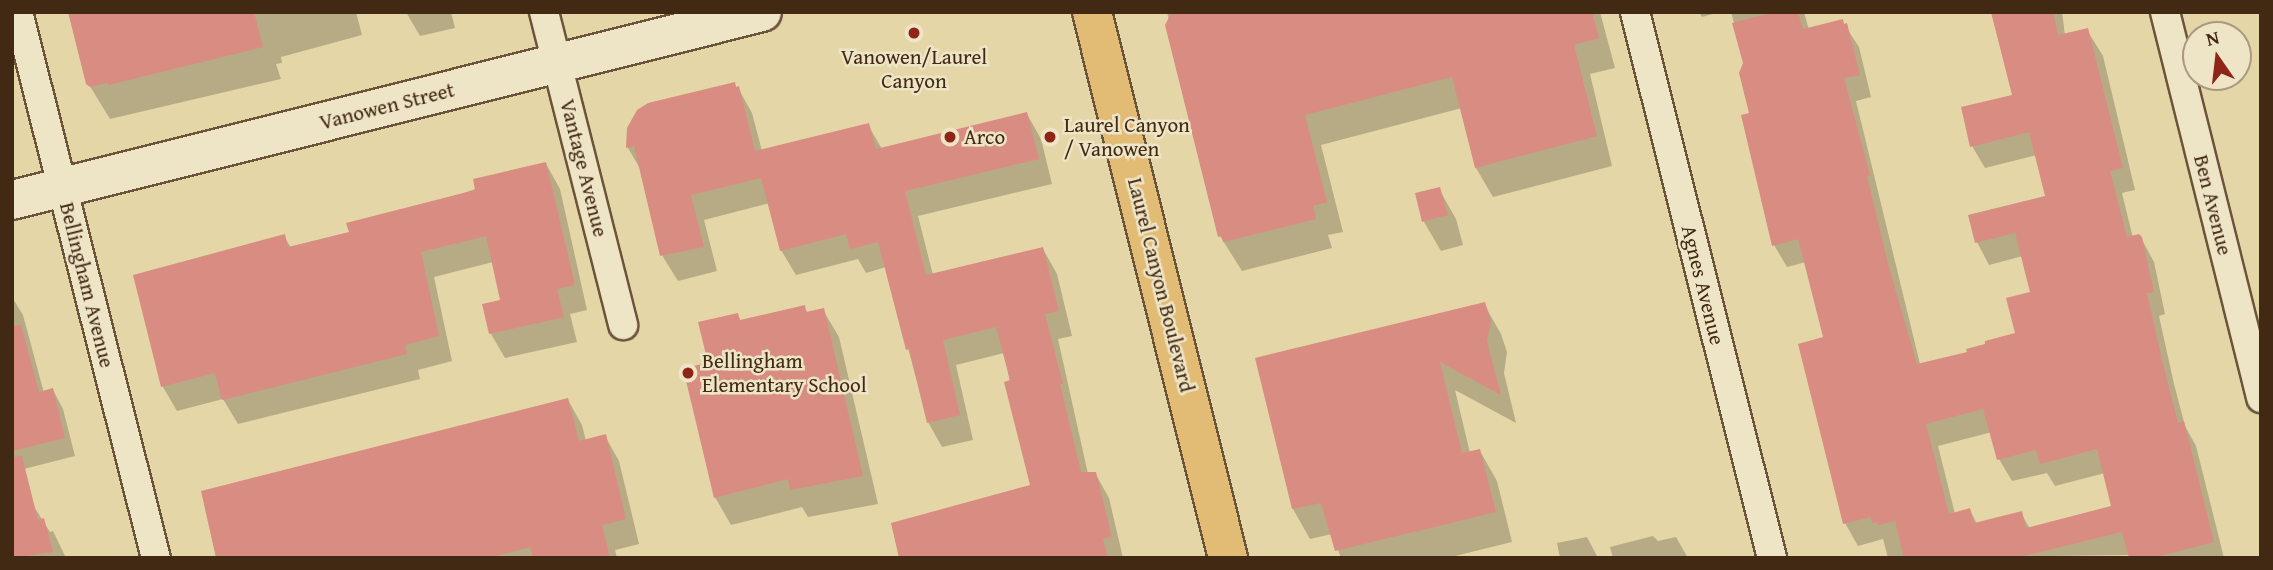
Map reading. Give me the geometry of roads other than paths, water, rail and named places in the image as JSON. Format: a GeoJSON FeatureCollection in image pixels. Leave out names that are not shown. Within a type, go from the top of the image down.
{"type":"FeatureCollection","features":[{"type":"Feature","properties":{"kind":"main road","name":"Vanowen Street"},"geometry":{"type":"LineString","coordinates":[[12,200],[762,12]]}},
{"type":"Feature","properties":{"kind":"main road","name":"Laurel Canyon Boulevard"},"geometry":{"type":"LineString","coordinates":[[1092,12],[1228,558]]}},
{"type":"Feature","properties":{"kind":"street","name":"Bellingham Avenue"},"geometry":{"type":"LineString","coordinates":[[18,12],[156,558]]}},
{"type":"Feature","properties":{"kind":"street","name":"Vantage Avenue"},"geometry":{"type":"LineString","coordinates":[[544,12],[623,325]]}},
{"type":"Feature","properties":{"kind":"street","name":"Agnes Avenue"},"geometry":{"type":"LineString","coordinates":[[1635,12],[1772,558]]}},
{"type":"Feature","properties":{"kind":"street","name":"Ben Avenue"},"geometry":{"type":"LineString","coordinates":[[2165,12],[2261,398]]}},
{"type":"Feature","properties":{"kind":"place","name":"Vanowen/Laurel Canyon"},"geometry":{"type":"Point","coordinates":[914,33]}},
{"type":"Feature","properties":{"kind":"place","name":"Arco"},"geometry":{"type":"Point","coordinates":[950,137]}},
{"type":"Feature","properties":{"kind":"place","name":"Laurel Canyon / Vanowen"},"geometry":{"type":"Point","coordinates":[1050,137]}},
{"type":"Feature","properties":{"kind":"place","name":"Bellingham Elementary School"},"geometry":{"type":"Point","coordinates":[688,373]}}]}
